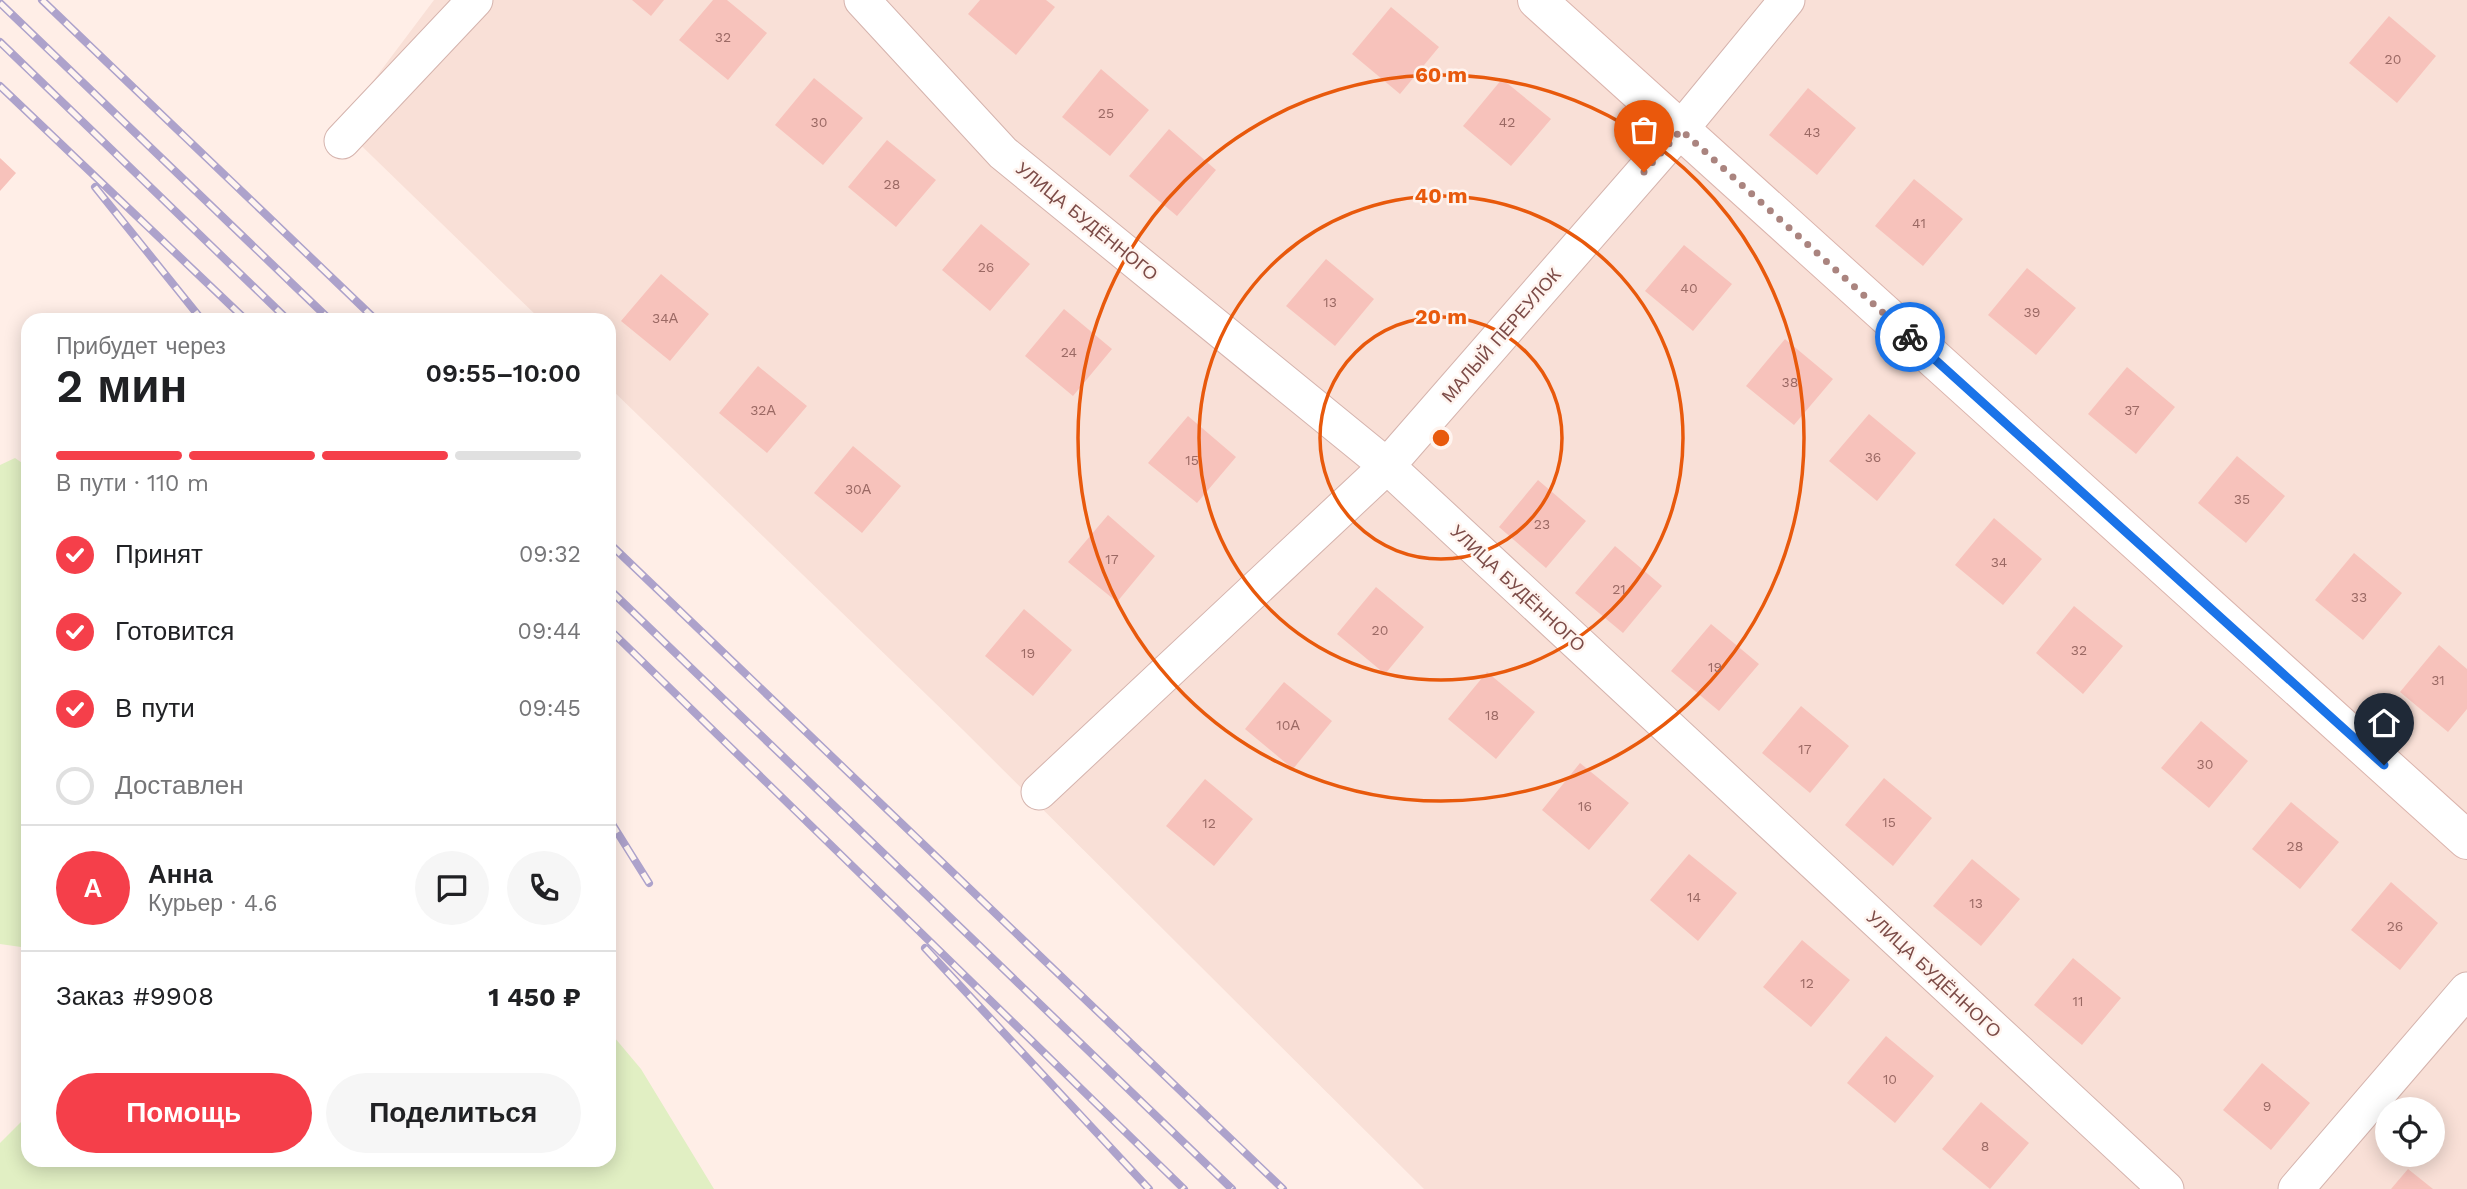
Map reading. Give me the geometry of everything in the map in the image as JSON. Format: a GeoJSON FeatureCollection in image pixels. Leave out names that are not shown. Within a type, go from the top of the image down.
{"type":"FeatureCollection","features":[{"type":"Feature","properties":{"kind":"street"},"geometry":{"type":"LineString","coordinates":[[342,141],[475,0]]}},
{"type":"Feature","properties":{"kind":"street","name":"УЛИЦА БУДЁННОГО"},"geometry":{"type":"LineString","coordinates":[[862,0],[1003,153],[1387,466],[2166,1189]]}},
{"type":"Feature","properties":{"kind":"street"},"geometry":{"type":"LineString","coordinates":[[1537,0],[2467,840]]}},
{"type":"Feature","properties":{"kind":"street","name":"МАЛЫЙ ПЕРЕУЛОК"},"geometry":{"type":"LineString","coordinates":[[1039,792],[1387,466],[1681,130],[1787,0]]}},
{"type":"Feature","properties":{"kind":"street"},"geometry":{"type":"LineString","coordinates":[[2296,1189],[2467,990]]}},
{"type":"Feature","properties":{"kind":"shaded area"},"geometry":{"type":"Polygon","coordinates":[[[434,0],[2467,0],[2467,1189],[1424,1189],[962,729],[616,394],[616,313],[534,313],[340,125],[434,0]]]}},
{"type":"Feature","properties":{"kind":"green space"},"geometry":{"type":"Polygon","coordinates":[[[15,458],[21,462],[21,947],[0,944],[0,465],[15,458]]]}},
{"type":"Feature","properties":{"kind":"green space"},"geometry":{"type":"Polygon","coordinates":[[[616,1039],[641,1069],[714,1189],[0,1189],[0,1143],[21,1122],[21,1167],[616,1167],[616,1039]]]}},
{"type":"Feature","properties":{"kind":"building"},"geometry":{"type":"Polygon","coordinates":[[[632,0],[664,0],[651,16],[632,0]]]}},
{"type":"Feature","properties":{"kind":"building"},"geometry":{"type":"Polygon","coordinates":[[[713,0],[727,0],[767,33],[728,80],[679,40],[713,0]]]}},
{"type":"Feature","properties":{"kind":"building"},"geometry":{"type":"Polygon","coordinates":[[[980,0],[1046,0],[1055,7],[1016,55],[968,14],[980,0]]]}},
{"type":"Feature","properties":{"kind":"building"},"geometry":{"type":"Polygon","coordinates":[[[1391,7],[1439,47],[1400,94],[1352,54],[1391,7]]]}},
{"type":"Feature","properties":{"kind":"building"},"geometry":{"type":"Polygon","coordinates":[[[2389,16],[2436,56],[2397,103],[2349,63],[2389,16]]]}},
{"type":"Feature","properties":{"kind":"building"},"geometry":{"type":"Polygon","coordinates":[[[1101,69],[1149,110],[1110,156],[1062,117],[1101,69]]]}},
{"type":"Feature","properties":{"kind":"building"},"geometry":{"type":"Polygon","coordinates":[[[814,78],[863,118],[823,165],[775,125],[814,78]]]}},
{"type":"Feature","properties":{"kind":"building"},"geometry":{"type":"Polygon","coordinates":[[[1502,79],[1551,119],[1511,166],[1463,126],[1502,79]]]}},
{"type":"Feature","properties":{"kind":"building"},"geometry":{"type":"Polygon","coordinates":[[[1808,88],[1856,128],[1817,175],[1769,135],[1808,88]]]}},
{"type":"Feature","properties":{"kind":"building"},"geometry":{"type":"Polygon","coordinates":[[[1169,129],[1216,170],[1177,216],[1129,176],[1169,129]]]}},
{"type":"Feature","properties":{"kind":"building"},"geometry":{"type":"Polygon","coordinates":[[[887,140],[936,180],[896,227],[848,187],[887,140]]]}},
{"type":"Feature","properties":{"kind":"building"},"geometry":{"type":"Polygon","coordinates":[[[0,158],[16,173],[0,191],[0,158]]]}},
{"type":"Feature","properties":{"kind":"building"},"geometry":{"type":"Polygon","coordinates":[[[1914,179],[1963,219],[1923,266],[1875,226],[1914,179]]]}},
{"type":"Feature","properties":{"kind":"building"},"geometry":{"type":"Polygon","coordinates":[[[981,224],[1030,264],[990,311],[942,270],[981,224]]]}},
{"type":"Feature","properties":{"kind":"building"},"geometry":{"type":"Polygon","coordinates":[[[1684,245],[1732,284],[1693,331],[1645,291],[1684,245]]]}},
{"type":"Feature","properties":{"kind":"building"},"geometry":{"type":"Polygon","coordinates":[[[1326,259],[1374,299],[1335,346],[1286,306],[1326,259]]]}},
{"type":"Feature","properties":{"kind":"building"},"geometry":{"type":"Polygon","coordinates":[[[2027,268],[2076,308],[2036,355],[1988,315],[2027,268]]]}},
{"type":"Feature","properties":{"kind":"building"},"geometry":{"type":"Polygon","coordinates":[[[661,274],[709,314],[670,361],[621,321],[661,274]]]}},
{"type":"Feature","properties":{"kind":"building"},"geometry":{"type":"Polygon","coordinates":[[[1064,309],[1112,349],[1073,396],[1025,356],[1064,309]]]}},
{"type":"Feature","properties":{"kind":"building"},"geometry":{"type":"Polygon","coordinates":[[[1785,339],[1833,379],[1794,425],[1746,386],[1785,339]]]}},
{"type":"Feature","properties":{"kind":"building"},"geometry":{"type":"Polygon","coordinates":[[[758,366],[807,406],[767,453],[719,413],[758,366]]]}},
{"type":"Feature","properties":{"kind":"building"},"geometry":{"type":"Polygon","coordinates":[[[2127,367],[2175,407],[2136,454],[2088,414],[2127,367]]]}},
{"type":"Feature","properties":{"kind":"building"},"geometry":{"type":"Polygon","coordinates":[[[1869,414],[1916,453],[1877,501],[1829,461],[1869,414]]]}},
{"type":"Feature","properties":{"kind":"building"},"geometry":{"type":"Polygon","coordinates":[[[1188,416],[1236,457],[1197,503],[1148,463],[1188,416]]]}},
{"type":"Feature","properties":{"kind":"building"},"geometry":{"type":"Polygon","coordinates":[[[853,446],[901,486],[862,533],[814,493],[853,446]]]}},
{"type":"Feature","properties":{"kind":"building"},"geometry":{"type":"Polygon","coordinates":[[[2237,456],[2285,496],[2246,543],[2198,503],[2237,456]]]}},
{"type":"Feature","properties":{"kind":"building"},"geometry":{"type":"Polygon","coordinates":[[[1538,480],[1586,521],[1546,568],[1499,527],[1538,480]]]}},
{"type":"Feature","properties":{"kind":"building"},"geometry":{"type":"Polygon","coordinates":[[[1108,515],[1155,556],[1117,602],[1068,562],[1108,515]]]}},
{"type":"Feature","properties":{"kind":"building"},"geometry":{"type":"Polygon","coordinates":[[[1994,518],[2042,559],[2003,605],[1955,565],[1994,518]]]}},
{"type":"Feature","properties":{"kind":"building"},"geometry":{"type":"Polygon","coordinates":[[[1615,546],[1662,586],[1623,633],[1575,593],[1615,546]]]}},
{"type":"Feature","properties":{"kind":"building"},"geometry":{"type":"Polygon","coordinates":[[[2354,553],[2402,593],[2363,640],[2315,600],[2354,553]]]}},
{"type":"Feature","properties":{"kind":"building"},"geometry":{"type":"Polygon","coordinates":[[[1376,587],[1424,627],[1385,674],[1337,634],[1376,587]]]}},
{"type":"Feature","properties":{"kind":"building"},"geometry":{"type":"Polygon","coordinates":[[[2074,606],[2123,646],[2083,694],[2036,653],[2074,606]]]}},
{"type":"Feature","properties":{"kind":"building"},"geometry":{"type":"Polygon","coordinates":[[[1024,609],[1072,650],[1033,696],[985,656],[1024,609]]]}},
{"type":"Feature","properties":{"kind":"building"},"geometry":{"type":"Polygon","coordinates":[[[1711,624],[1759,664],[1719,711],[1671,671],[1711,624]]]}},
{"type":"Feature","properties":{"kind":"building"},"geometry":{"type":"Polygon","coordinates":[[[2439,645],[2467,669],[2467,709],[2448,732],[2400,692],[2439,645]]]}},
{"type":"Feature","properties":{"kind":"building"},"geometry":{"type":"Polygon","coordinates":[[[1487,672],[1535,712],[1496,759],[1448,719],[1487,672]]]}},
{"type":"Feature","properties":{"kind":"building"},"geometry":{"type":"Polygon","coordinates":[[[1284,682],[1332,721],[1293,769],[1245,729],[1284,682]]]}},
{"type":"Feature","properties":{"kind":"building"},"geometry":{"type":"Polygon","coordinates":[[[1801,706],[1849,746],[1810,793],[1762,753],[1801,706]]]}},
{"type":"Feature","properties":{"kind":"building"},"geometry":{"type":"Polygon","coordinates":[[[2201,721],[2248,761],[2209,808],[2161,768],[2201,721]]]}},
{"type":"Feature","properties":{"kind":"building"},"geometry":{"type":"Polygon","coordinates":[[[1580,763],[1629,803],[1589,850],[1542,810],[1580,763]]]}},
{"type":"Feature","properties":{"kind":"building"},"geometry":{"type":"Polygon","coordinates":[[[1884,778],[1932,818],[1893,866],[1845,825],[1884,778]]]}},
{"type":"Feature","properties":{"kind":"building"},"geometry":{"type":"Polygon","coordinates":[[[1205,779],[1253,819],[1214,866],[1166,826],[1205,779]]]}},
{"type":"Feature","properties":{"kind":"building"},"geometry":{"type":"Polygon","coordinates":[[[2291,802],[2339,842],[2300,889],[2252,849],[2291,802]]]}},
{"type":"Feature","properties":{"kind":"building"},"geometry":{"type":"Polygon","coordinates":[[[1689,854],[1737,893],[1698,941],[1650,900],[1689,854]]]}},
{"type":"Feature","properties":{"kind":"building"},"geometry":{"type":"Polygon","coordinates":[[[1972,859],[2020,899],[1981,946],[1933,906],[1972,859]]]}},
{"type":"Feature","properties":{"kind":"building"},"geometry":{"type":"Polygon","coordinates":[[[2391,882],[2438,923],[2400,970],[2351,930],[2391,882]]]}},
{"type":"Feature","properties":{"kind":"building"},"geometry":{"type":"Polygon","coordinates":[[[1802,940],[1850,980],[1811,1027],[1763,987],[1802,940]]]}},
{"type":"Feature","properties":{"kind":"building"},"geometry":{"type":"Polygon","coordinates":[[[2073,958],[2121,998],[2082,1045],[2034,1005],[2073,958]]]}},
{"type":"Feature","properties":{"kind":"building"},"geometry":{"type":"Polygon","coordinates":[[[1886,1036],[1934,1076],[1895,1123],[1847,1083],[1886,1036]]]}},
{"type":"Feature","properties":{"kind":"building"},"geometry":{"type":"Polygon","coordinates":[[[2262,1063],[2310,1103],[2271,1150],[2223,1110],[2262,1063]]]}},
{"type":"Feature","properties":{"kind":"building"},"geometry":{"type":"Polygon","coordinates":[[[1981,1102],[2029,1143],[1990,1189],[1942,1149],[1981,1102]]]}},
{"type":"Feature","properties":{"kind":"building"},"geometry":{"type":"Polygon","coordinates":[[[2408,1169],[2433,1189],[2391,1189],[2408,1169]]]}},
{"type":"Feature","properties":{"kind":"railway"},"geometry":{"type":"LineString","coordinates":[[42,0],[369,313]]}},
{"type":"Feature","properties":{"kind":"railway"},"geometry":{"type":"LineString","coordinates":[[0,3],[323,313]]}},
{"type":"Feature","properties":{"kind":"railway"},"geometry":{"type":"LineString","coordinates":[[0,42],[281,313]]}},
{"type":"Feature","properties":{"kind":"railway"},"geometry":{"type":"LineString","coordinates":[[0,86],[239,313]]}},
{"type":"Feature","properties":{"kind":"railway"},"geometry":{"type":"LineString","coordinates":[[95,187],[196,313]]}},
{"type":"Feature","properties":{"kind":"railway"},"geometry":{"type":"LineString","coordinates":[[616,550],[1283,1189]]}},
{"type":"Feature","properties":{"kind":"railway"},"geometry":{"type":"LineString","coordinates":[[616,596],[1232,1189]]}},
{"type":"Feature","properties":{"kind":"railway"},"geometry":{"type":"LineString","coordinates":[[616,636],[1184,1189]]}},
{"type":"Feature","properties":{"kind":"railway"},"geometry":{"type":"LineString","coordinates":[[616,830],[649,883]]}},
{"type":"Feature","properties":{"kind":"railway"},"geometry":{"type":"LineString","coordinates":[[925,948],[1149,1189]]}},
{"type":"Feature","properties":{"kind":"way so far"},"geometry":{"type":"LineString","coordinates":[[1644,172],[1681,130],[1910,337]]}},
{"type":"Feature","properties":{"kind":"route"},"geometry":{"type":"LineString","coordinates":[[1910,337],[2384,765]]}}]}
